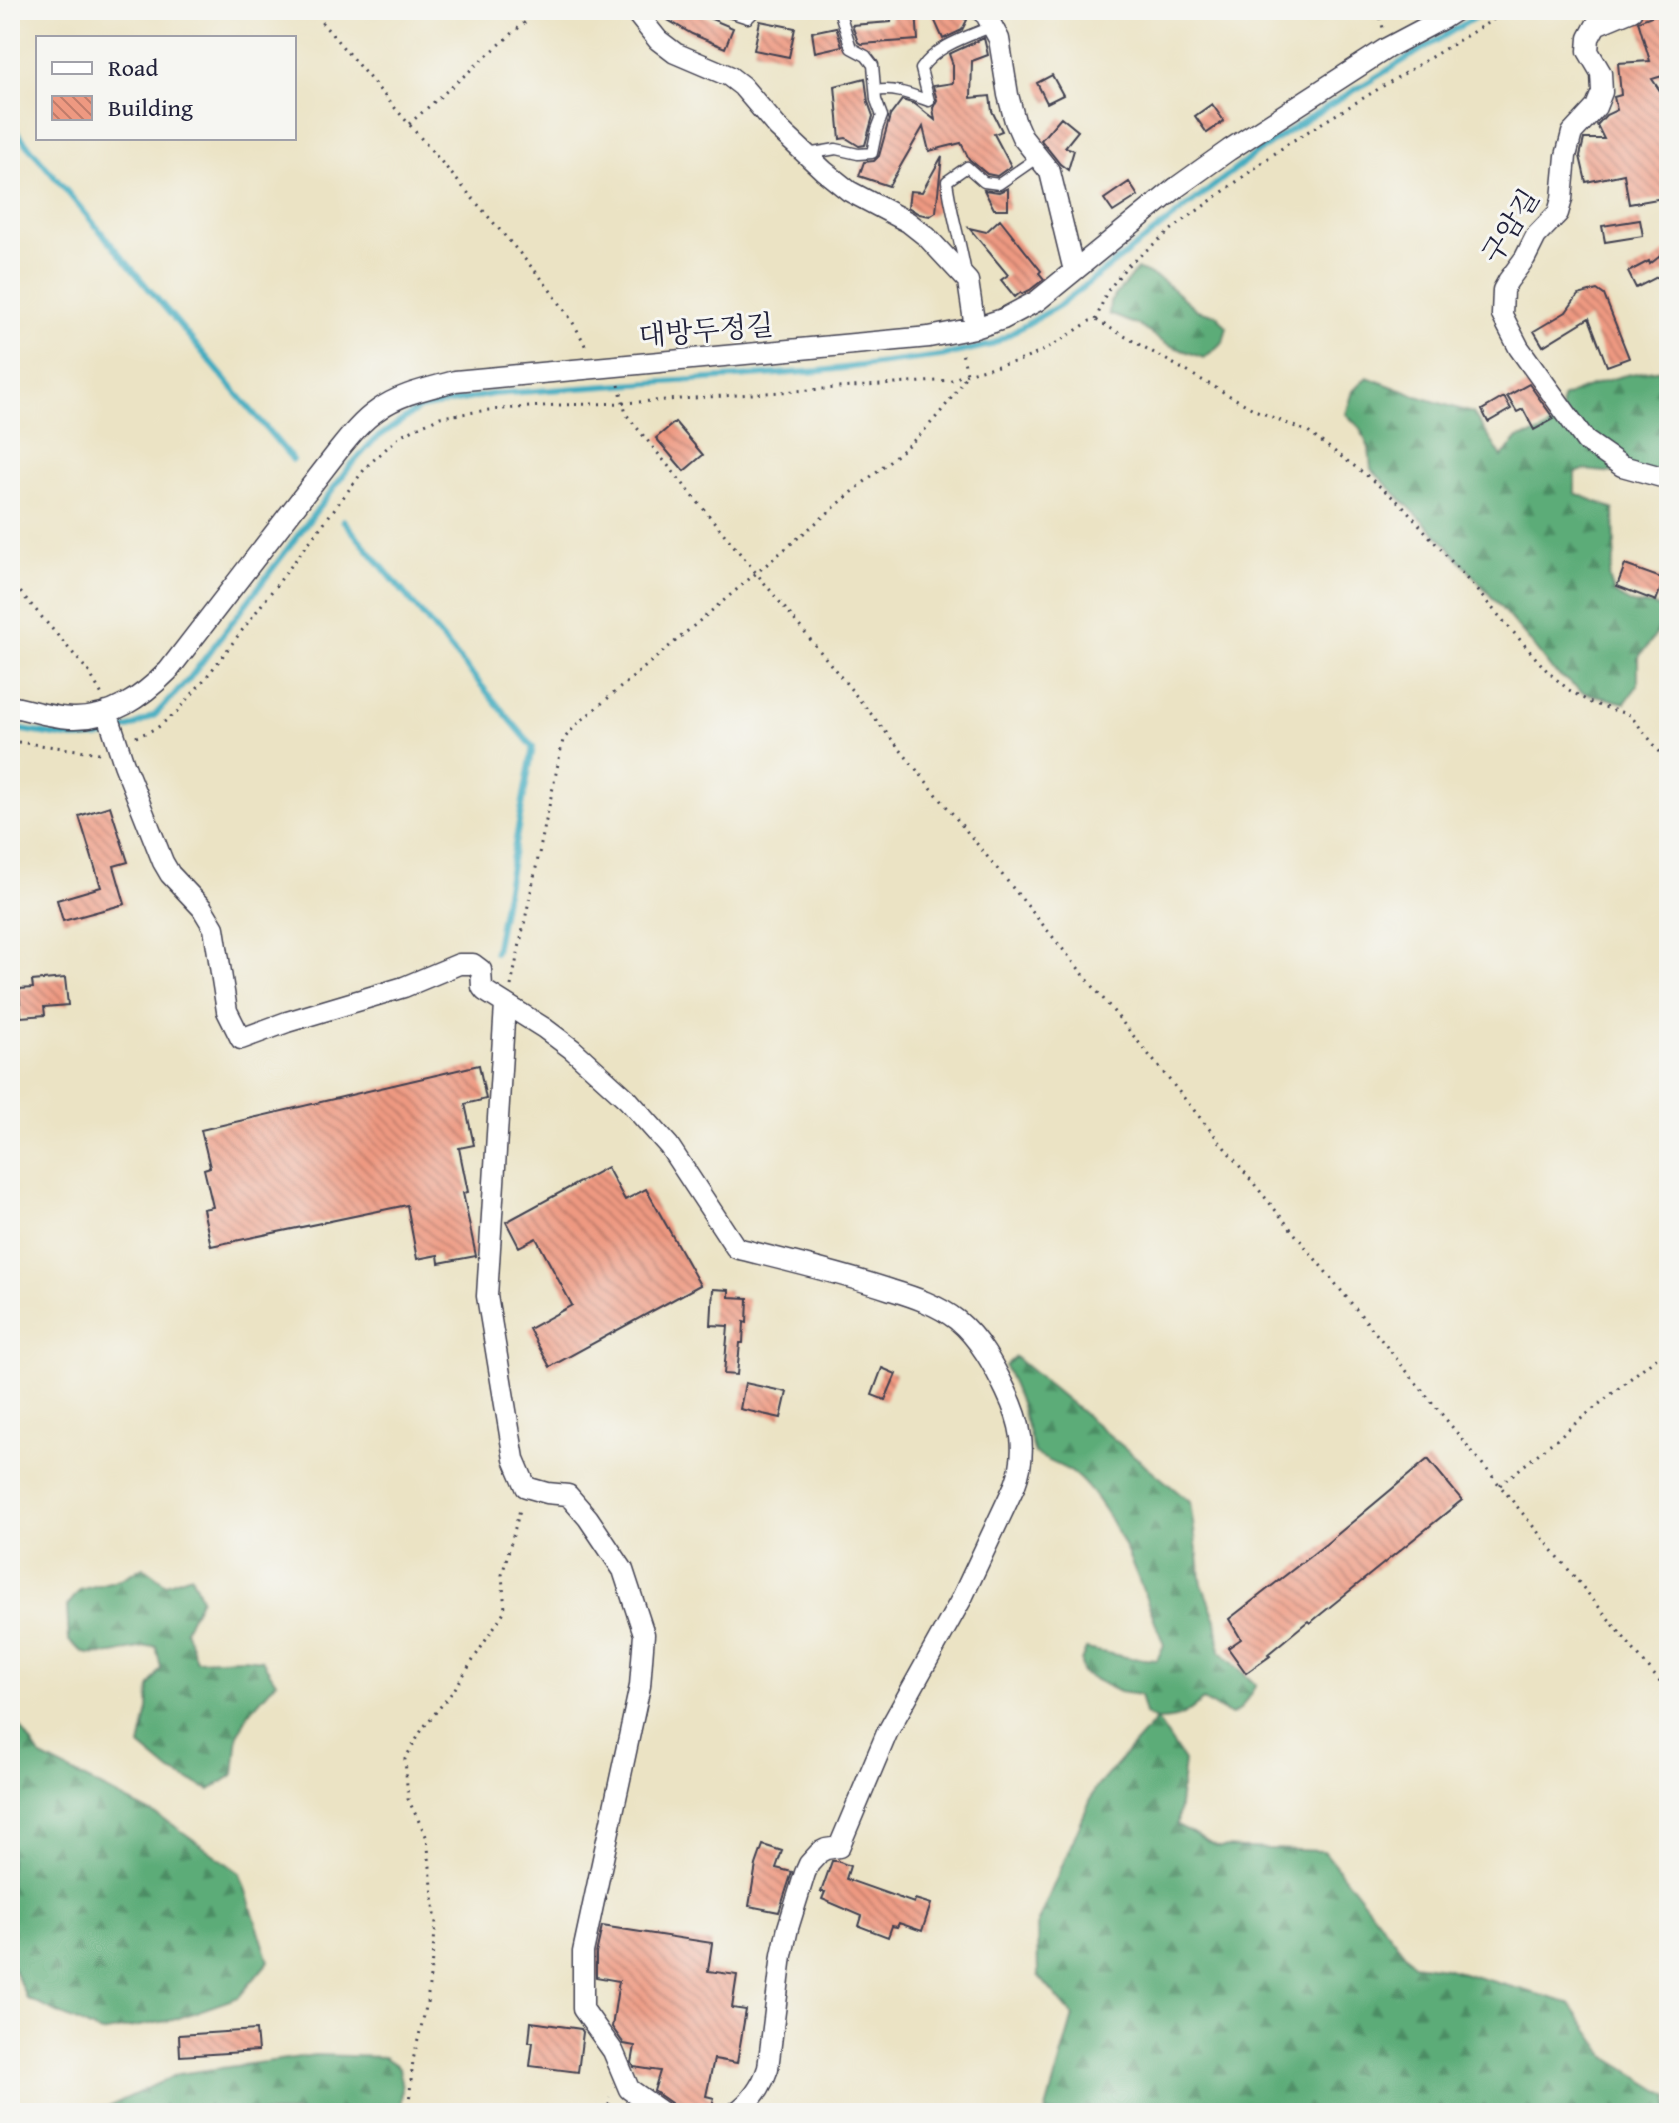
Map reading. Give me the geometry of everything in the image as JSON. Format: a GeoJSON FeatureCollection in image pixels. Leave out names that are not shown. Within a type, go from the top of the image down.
{"type":"FeatureCollection","features":[{"type":"Feature","properties":{"kind":"street"},"geometry":{"type":"LineString","coordinates":[[634,10],[658,40],[675,53],[729,76],[742,86],[778,128],[849,191],[908,222],[927,237],[968,281],[975,328]]}},
{"type":"Feature","properties":{"kind":"street","name":"대방두정길"},"geometry":{"type":"LineString","coordinates":[[10,706],[72,718],[108,716],[148,692],[168,671],[338,451],[360,425],[380,408],[455,381],[929,337],[1003,319],[1037,301],[1177,187],[1229,150],[1387,48],[1456,10]]}},
{"type":"Feature","properties":{"kind":"street","name":"구암길"},"geometry":{"type":"LineString","coordinates":[[1632,10],[1596,25],[1589,38],[1588,51],[1601,73],[1602,92],[1596,107],[1572,133],[1558,213],[1536,236],[1503,290],[1502,315],[1519,348],[1586,441],[1622,466],[1669,479]]}},
{"type":"Feature","properties":{"kind":"street"},"geometry":{"type":"LineString","coordinates":[[986,18],[999,39],[1015,121],[1022,137],[1050,172],[1074,271]]}},
{"type":"Feature","properties":{"kind":"street"},"geometry":{"type":"LineString","coordinates":[[108,716],[163,862],[214,928],[227,1011],[241,1039],[404,987],[466,963],[473,964],[481,970],[485,991],[572,1049],[628,1100],[669,1146],[736,1248],[876,1285],[939,1308],[970,1332],[1003,1385],[1021,1428],[1020,1473],[961,1600],[887,1733],[839,1847],[820,1852],[809,1864],[782,1955],[768,2068],[764,2081],[746,2105],[735,2113]]}},
{"type":"Feature","properties":{"kind":"street"},"geometry":{"type":"LineString","coordinates":[[505,1005],[487,1296],[514,1459],[526,1487],[568,1495],[588,1518],[623,1570],[644,1634],[640,1686],[583,1952],[583,2009],[613,2051],[629,2089],[663,2113]]}},
{"type":"Feature","properties":{"kind":"lane"},"geometry":{"type":"LineString","coordinates":[[723,10],[748,18],[756,10]]}},
{"type":"Feature","properties":{"kind":"lane"},"geometry":{"type":"LineString","coordinates":[[805,154],[836,149],[858,154],[872,153],[882,116],[876,100],[873,65],[866,56],[851,48],[839,10]]}},
{"type":"Feature","properties":{"kind":"lane"},"geometry":{"type":"LineString","coordinates":[[876,91],[886,89],[929,101],[921,69],[928,58],[986,18]]}},
{"type":"Feature","properties":{"kind":"lane"},"geometry":{"type":"LineString","coordinates":[[968,281],[947,181],[967,167],[984,182],[999,184],[1038,157]]}},
{"type":"Feature","properties":{"kind":"path"},"geometry":{"type":"LineString","coordinates":[[311,10],[541,278],[580,334],[595,368]]}},
{"type":"Feature","properties":{"kind":"path"},"geometry":{"type":"LineString","coordinates":[[409,124],[539,10]]}},
{"type":"Feature","properties":{"kind":"path"},"geometry":{"type":"LineString","coordinates":[[1096,320],[1106,293],[1127,266],[1183,221],[1289,143],[1509,10]]}},
{"type":"Feature","properties":{"kind":"path"},"geometry":{"type":"LineString","coordinates":[[10,741],[97,753],[157,728],[179,710],[212,670],[367,466],[401,435],[440,417],[489,410],[952,380],[1025,358],[1096,320],[1255,410],[1308,432],[1365,474],[1403,506],[1549,673],[1591,703],[1630,715],[1669,763]]}},
{"type":"Feature","properties":{"kind":"path"},"geometry":{"type":"LineString","coordinates":[[505,1005],[563,740],[576,725],[919,436],[955,394],[967,373],[964,364]]}},
{"type":"Feature","properties":{"kind":"path"},"geometry":{"type":"LineString","coordinates":[[622,397],[626,414],[648,443],[1669,1693]]}},
{"type":"Feature","properties":{"kind":"path"},"geometry":{"type":"LineString","coordinates":[[10,580],[89,672],[100,689],[108,716]]}},
{"type":"Feature","properties":{"kind":"path"},"geometry":{"type":"LineString","coordinates":[[1500,1485],[1669,1347]]}},
{"type":"Feature","properties":{"kind":"path"},"geometry":{"type":"LineString","coordinates":[[408,2113],[413,2060],[427,2003],[436,1924],[427,1838],[408,1799],[405,1759],[505,1610],[502,1575],[526,1487]]}},
{"type":"Feature","properties":{"kind":"green space"},"geometry":{"type":"Polygon","coordinates":[[[1137,269],[1162,280],[1197,310],[1217,315],[1227,327],[1223,342],[1204,358],[1166,344],[1138,325],[1109,314],[1110,302],[1137,269]]]}},
{"type":"Feature","properties":{"kind":"green space"},"geometry":{"type":"Polygon","coordinates":[[[1669,369],[1669,472],[1584,470],[1575,473],[1575,493],[1614,509],[1615,555],[1609,577],[1614,593],[1633,604],[1669,610],[1669,618],[1638,658],[1638,685],[1625,703],[1582,692],[1552,670],[1446,544],[1371,469],[1369,448],[1360,428],[1346,414],[1353,391],[1367,377],[1473,413],[1502,457],[1518,438],[1540,433],[1561,419],[1562,398],[1614,378],[1669,369]]]}},
{"type":"Feature","properties":{"kind":"green space"},"geometry":{"type":"Polygon","coordinates":[[[1015,1357],[1190,1502],[1202,1584],[1216,1620],[1220,1651],[1256,1685],[1240,1710],[1231,1715],[1203,1700],[1182,1715],[1157,1720],[1184,1761],[1177,1825],[1218,1847],[1324,1851],[1413,1964],[1445,1968],[1569,2003],[1608,2058],[1669,2096],[1669,2113],[1045,2113],[1073,2016],[1038,1975],[1037,1924],[1095,1789],[1156,1720],[1145,1714],[1140,1695],[1119,1692],[1082,1673],[1081,1661],[1086,1649],[1157,1660],[1164,1645],[1128,1554],[1104,1509],[1074,1474],[1035,1454],[1005,1366],[1015,1357]]]}},
{"type":"Feature","properties":{"kind":"green space"},"geometry":{"type":"Polygon","coordinates":[[[143,1567],[166,1584],[191,1575],[201,1598],[185,1629],[196,1660],[262,1660],[276,1682],[248,1714],[238,1735],[234,1774],[210,1790],[171,1772],[140,1746],[149,1687],[161,1668],[156,1646],[92,1654],[83,1652],[69,1641],[67,1606],[80,1590],[121,1579],[143,1567]]]}},
{"type":"Feature","properties":{"kind":"green space"},"geometry":{"type":"Polygon","coordinates":[[[10,1711],[40,1756],[169,1822],[240,1873],[269,1961],[239,1997],[173,2020],[101,2033],[27,1999],[10,1961],[10,1711]]]}},
{"type":"Feature","properties":{"kind":"green space"},"geometry":{"type":"Polygon","coordinates":[[[315,2055],[384,2057],[399,2067],[402,2089],[400,2113],[10,2113],[10,2108],[108,2107],[178,2074],[315,2055]]]}},
{"type":"Feature","properties":{"kind":"building"},"geometry":{"type":"Polygon","coordinates":[[[673,10],[690,10],[733,28],[725,48],[668,20],[673,10]]]}},
{"type":"Feature","properties":{"kind":"building"},"geometry":{"type":"Polygon","coordinates":[[[892,10],[916,10],[918,40],[858,42],[852,25],[891,22],[892,10]]]}},
{"type":"Feature","properties":{"kind":"building"},"geometry":{"type":"Polygon","coordinates":[[[930,10],[947,10],[967,20],[962,30],[943,39],[930,10]]]}},
{"type":"Feature","properties":{"kind":"building"},"geometry":{"type":"Polygon","coordinates":[[[1662,12],[1669,37],[1669,74],[1652,79],[1669,104],[1669,197],[1629,204],[1624,174],[1586,182],[1580,156],[1584,139],[1604,139],[1597,125],[1606,115],[1617,110],[1614,97],[1621,95],[1618,63],[1650,61],[1638,21],[1662,12]]]}},
{"type":"Feature","properties":{"kind":"building"},"geometry":{"type":"Polygon","coordinates":[[[760,21],[795,28],[789,57],[754,50],[760,21]]]}},
{"type":"Feature","properties":{"kind":"building"},"geometry":{"type":"Polygon","coordinates":[[[836,27],[842,46],[815,52],[812,32],[836,27]]]}},
{"type":"Feature","properties":{"kind":"building"},"geometry":{"type":"Polygon","coordinates":[[[984,38],[988,55],[972,61],[971,98],[990,96],[992,111],[1002,131],[994,134],[1011,166],[997,176],[987,174],[969,159],[961,143],[929,151],[923,127],[889,186],[859,176],[864,162],[874,161],[879,156],[890,116],[902,100],[915,104],[935,120],[933,108],[937,100],[933,86],[953,83],[953,65],[949,54],[984,38]]]}},
{"type":"Feature","properties":{"kind":"building"},"geometry":{"type":"Polygon","coordinates":[[[1052,75],[1063,95],[1047,103],[1037,83],[1052,75]]]}},
{"type":"Feature","properties":{"kind":"building"},"geometry":{"type":"Polygon","coordinates":[[[865,78],[873,116],[865,145],[859,146],[846,138],[840,139],[835,86],[865,78]]]}},
{"type":"Feature","properties":{"kind":"building"},"geometry":{"type":"Polygon","coordinates":[[[1212,104],[1224,121],[1207,133],[1195,116],[1212,104]]]}},
{"type":"Feature","properties":{"kind":"building"},"geometry":{"type":"Polygon","coordinates":[[[1061,117],[1078,131],[1065,147],[1074,150],[1068,170],[1041,140],[1061,117]]]}},
{"type":"Feature","properties":{"kind":"building"},"geometry":{"type":"Polygon","coordinates":[[[942,156],[936,212],[930,216],[919,214],[908,207],[910,191],[922,192],[942,156]]]}},
{"type":"Feature","properties":{"kind":"building"},"geometry":{"type":"Polygon","coordinates":[[[1129,182],[1138,196],[1113,212],[1104,199],[1129,182]]]}},
{"type":"Feature","properties":{"kind":"building"},"geometry":{"type":"Polygon","coordinates":[[[1008,188],[1008,209],[994,209],[984,190],[999,192],[1008,188]]]}},
{"type":"Feature","properties":{"kind":"building"},"geometry":{"type":"Polygon","coordinates":[[[1000,219],[1044,279],[1015,297],[1001,280],[1008,275],[969,228],[986,232],[1000,219]]]}},
{"type":"Feature","properties":{"kind":"building"},"geometry":{"type":"Polygon","coordinates":[[[1640,220],[1643,236],[1605,242],[1602,226],[1640,220]]]}},
{"type":"Feature","properties":{"kind":"building"},"geometry":{"type":"Polygon","coordinates":[[[1669,249],[1669,271],[1636,288],[1628,272],[1649,261],[1650,264],[1669,249]]]}},
{"type":"Feature","properties":{"kind":"building"},"geometry":{"type":"Polygon","coordinates":[[[1597,290],[1604,295],[1629,358],[1607,366],[1589,318],[1543,346],[1534,331],[1566,312],[1578,295],[1597,290]]]}},
{"type":"Feature","properties":{"kind":"building"},"geometry":{"type":"Polygon","coordinates":[[[1529,384],[1554,419],[1534,430],[1523,409],[1517,412],[1507,396],[1529,384]]]}},
{"type":"Feature","properties":{"kind":"building"},"geometry":{"type":"Polygon","coordinates":[[[1504,397],[1511,409],[1488,422],[1482,410],[1504,397]]]}},
{"type":"Feature","properties":{"kind":"building"},"geometry":{"type":"Polygon","coordinates":[[[675,422],[703,455],[684,471],[656,438],[675,422]]]}},
{"type":"Feature","properties":{"kind":"building"},"geometry":{"type":"Polygon","coordinates":[[[1625,565],[1664,579],[1656,601],[1617,586],[1625,565]]]}},
{"type":"Feature","properties":{"kind":"building"},"geometry":{"type":"Polygon","coordinates":[[[110,806],[128,862],[114,866],[125,904],[63,921],[57,900],[101,887],[79,816],[110,806]]]}},
{"type":"Feature","properties":{"kind":"building"},"geometry":{"type":"Polygon","coordinates":[[[65,978],[68,1005],[44,1007],[45,1015],[21,1017],[19,989],[33,988],[32,981],[65,978]]]}},
{"type":"Feature","properties":{"kind":"building"},"geometry":{"type":"Polygon","coordinates":[[[479,1065],[486,1099],[465,1104],[474,1145],[459,1148],[468,1192],[463,1193],[476,1256],[439,1263],[438,1255],[417,1259],[407,1205],[211,1246],[203,1209],[213,1207],[204,1169],[210,1167],[201,1130],[479,1065]]]}},
{"type":"Feature","properties":{"kind":"building"},"geometry":{"type":"Polygon","coordinates":[[[607,1167],[625,1200],[646,1189],[700,1285],[550,1367],[529,1329],[572,1305],[536,1238],[519,1247],[506,1222],[607,1167]]]}},
{"type":"Feature","properties":{"kind":"building"},"geometry":{"type":"Polygon","coordinates":[[[713,1289],[729,1290],[729,1297],[748,1298],[747,1323],[744,1322],[737,1375],[724,1374],[728,1326],[711,1325],[713,1289]]]}},
{"type":"Feature","properties":{"kind":"building"},"geometry":{"type":"Polygon","coordinates":[[[882,1368],[896,1374],[885,1400],[872,1395],[882,1368]]]}},
{"type":"Feature","properties":{"kind":"building"},"geometry":{"type":"Polygon","coordinates":[[[745,1383],[787,1392],[781,1418],[740,1409],[745,1383]]]}},
{"type":"Feature","properties":{"kind":"building"},"geometry":{"type":"Polygon","coordinates":[[[1428,1459],[1462,1500],[1246,1673],[1228,1648],[1241,1639],[1229,1619],[1428,1459]]]}},
{"type":"Feature","properties":{"kind":"building"},"geometry":{"type":"Polygon","coordinates":[[[763,1845],[782,1851],[776,1868],[792,1872],[779,1912],[749,1906],[763,1845]]]}},
{"type":"Feature","properties":{"kind":"building"},"geometry":{"type":"Polygon","coordinates":[[[832,1861],[850,1866],[846,1879],[914,1903],[915,1899],[931,1904],[922,1931],[899,1923],[897,1927],[892,1926],[888,1937],[859,1926],[862,1916],[822,1899],[825,1892],[821,1892],[832,1861]]]}},
{"type":"Feature","properties":{"kind":"building"},"geometry":{"type":"Polygon","coordinates":[[[602,1926],[712,1943],[708,1971],[737,1975],[732,2008],[746,2010],[737,2063],[714,2059],[706,2096],[714,2098],[710,2113],[676,2112],[671,2103],[654,2091],[660,2071],[634,2067],[635,2046],[624,2044],[612,2027],[619,1981],[596,1977],[596,1954],[602,1926]]]}},
{"type":"Feature","properties":{"kind":"building"},"geometry":{"type":"Polygon","coordinates":[[[531,2022],[581,2029],[578,2072],[530,2066],[533,2042],[529,2042],[531,2022]]]}},
{"type":"Feature","properties":{"kind":"building"},"geometry":{"type":"Polygon","coordinates":[[[256,2030],[258,2051],[180,2056],[179,2035],[256,2030]]]}},
{"type":"Feature","properties":{"kind":"waterway"},"geometry":{"type":"LineString","coordinates":[[10,728],[73,738],[99,737],[132,727],[155,715],[189,679],[351,465],[374,440],[420,408],[493,394],[820,371],[941,356],[991,345],[1060,305],[1259,151],[1487,10]]}},
{"type":"Feature","properties":{"kind":"waterway"},"geometry":{"type":"LineString","coordinates":[[10,124],[293,460]]}},
{"type":"Feature","properties":{"kind":"waterway"},"geometry":{"type":"LineString","coordinates":[[343,520],[533,747],[495,952]]}}]}
